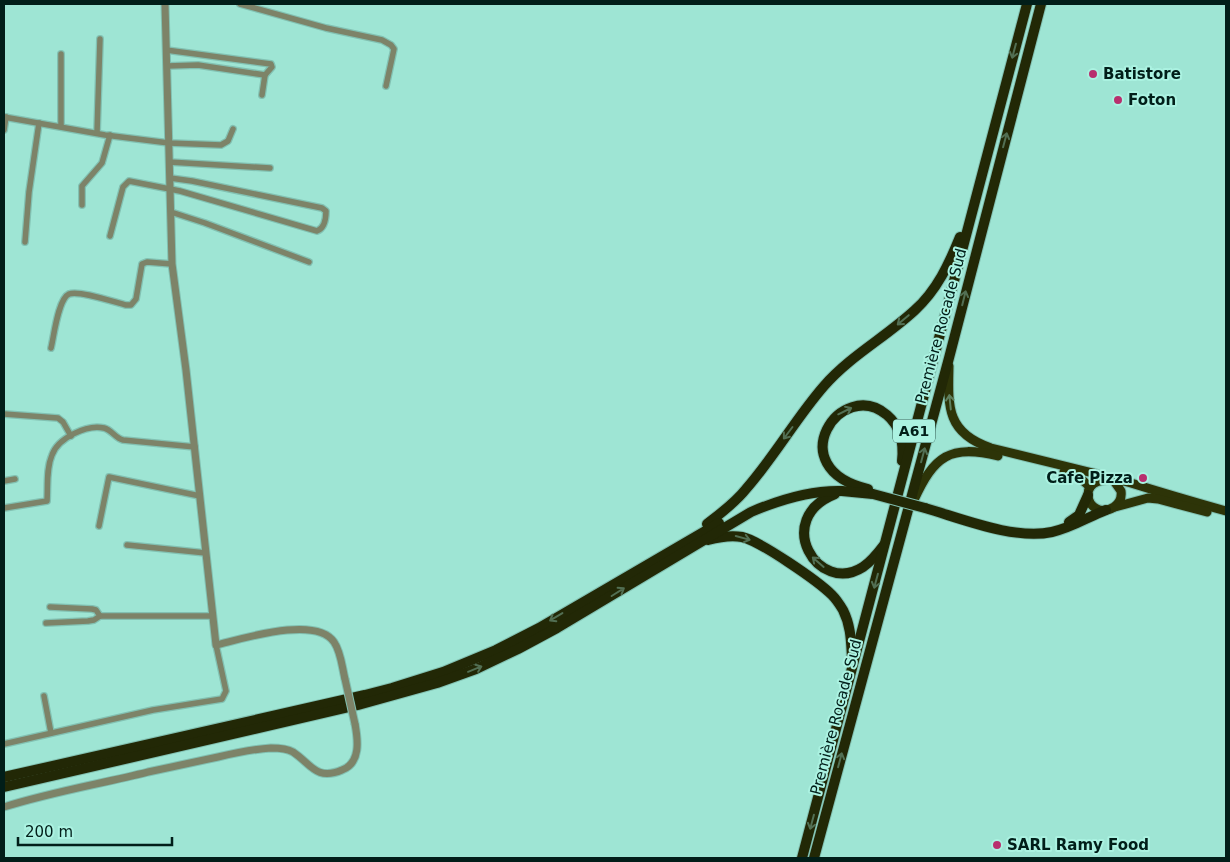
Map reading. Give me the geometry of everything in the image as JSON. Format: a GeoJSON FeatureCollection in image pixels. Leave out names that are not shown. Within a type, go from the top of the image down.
{"type":"FeatureCollection","features":[{"type":"Feature","properties":{"kind":"highway","name":"Première Rocade Sud"},"geometry":{"type":"LineString","coordinates":[[802,858],[1027,4]]}},
{"type":"Feature","properties":{"kind":"highway","name":"Première Rocade Sud"},"geometry":{"type":"LineString","coordinates":[[814,858],[949,358],[1041,4]]}},
{"type":"Feature","properties":{"kind":"highway"},"geometry":{"type":"LineString","coordinates":[[692,542],[747,488],[825,385],[856,357],[903,321],[926,298],[936,286],[950,260],[974,206]]}},
{"type":"Feature","properties":{"kind":"highway"},"geometry":{"type":"LineString","coordinates":[[906,519],[929,471],[946,457],[963,450],[983,452],[1075,475],[1082,479],[1089,491],[1088,500],[1094,507],[1109,509],[1119,503],[1122,495],[1120,487],[1111,480],[1093,473],[991,448],[978,444],[967,437],[955,421],[948,403],[949,358]]}},
{"type":"Feature","properties":{"kind":"highway"},"geometry":{"type":"LineString","coordinates":[[902,479],[903,446],[896,425],[886,414],[878,409],[864,406],[855,407],[841,413],[830,424],[823,446],[826,460],[831,470],[842,479],[874,492],[1000,526],[1026,530],[1043,530],[1075,519],[1082,510],[1089,491],[1098,480],[1124,481],[1226,511]]}},
{"type":"Feature","properties":{"kind":"highway"},"geometry":{"type":"LineString","coordinates":[[4,787],[358,705],[445,680],[476,669],[538,638],[749,507],[781,495],[830,486],[858,486]]}},
{"type":"Feature","properties":{"kind":"highway"},"geometry":{"type":"LineString","coordinates":[[841,491],[821,500],[813,507],[807,517],[804,528],[804,544],[811,557],[828,570],[840,573],[852,571],[864,566],[874,558],[886,542]]}},
{"type":"Feature","properties":{"kind":"highway"},"geometry":{"type":"LineString","coordinates":[[4,777],[364,695],[443,672],[516,640],[692,542],[750,512],[806,494],[841,491],[874,492]]}},
{"type":"Feature","properties":{"kind":"highway"},"geometry":{"type":"LineString","coordinates":[[925,506],[1000,529],[1026,534],[1039,534],[1064,528],[1109,509],[1137,500],[1158,499],[1226,517]]}},
{"type":"Feature","properties":{"kind":"highway"},"geometry":{"type":"LineString","coordinates":[[692,542],[723,537],[744,537],[778,556],[825,588],[837,600],[846,618],[852,636],[853,666]]}},
{"type":"Feature","properties":{"kind":"street"},"geometry":{"type":"LineString","coordinates":[[4,744],[153,710],[222,699],[226,691],[216,645],[195,447],[172,264],[165,4]]}},
{"type":"Feature","properties":{"kind":"street"},"geometry":{"type":"LineString","coordinates":[[240,4],[326,28],[382,40],[391,45],[394,49],[386,86]]}},
{"type":"Feature","properties":{"kind":"street"},"geometry":{"type":"LineString","coordinates":[[96,133],[100,39]]}},
{"type":"Feature","properties":{"kind":"street"},"geometry":{"type":"LineString","coordinates":[[166,50],[271,64],[272,67],[265,75],[262,95]]}},
{"type":"Feature","properties":{"kind":"street"},"geometry":{"type":"LineString","coordinates":[[61,54],[61,126]]}},
{"type":"Feature","properties":{"kind":"street"},"geometry":{"type":"LineString","coordinates":[[167,66],[198,65],[265,75]]}},
{"type":"Feature","properties":{"kind":"street"},"geometry":{"type":"LineString","coordinates":[[4,130],[5,117],[110,135],[169,142],[221,145],[228,142],[233,129]]}},
{"type":"Feature","properties":{"kind":"street"},"geometry":{"type":"LineString","coordinates":[[25,242],[29,192],[39,123]]}},
{"type":"Feature","properties":{"kind":"street"},"geometry":{"type":"LineString","coordinates":[[82,205],[82,186],[102,163],[110,135]]}},
{"type":"Feature","properties":{"kind":"street"},"geometry":{"type":"LineString","coordinates":[[169,162],[270,168]]}},
{"type":"Feature","properties":{"kind":"street"},"geometry":{"type":"LineString","coordinates":[[110,236],[123,187],[129,181],[170,190],[317,231],[321,229],[326,217],[326,211],[322,208],[170,178]]}},
{"type":"Feature","properties":{"kind":"street"},"geometry":{"type":"LineString","coordinates":[[171,212],[309,262]]}},
{"type":"Feature","properties":{"kind":"street"},"geometry":{"type":"LineString","coordinates":[[51,348],[59,310],[65,297],[69,294],[82,294],[132,305],[136,299],[142,264],[147,262],[172,264]]}},
{"type":"Feature","properties":{"kind":"street"},"geometry":{"type":"LineString","coordinates":[[4,414],[58,418],[65,424],[71,436]]}},
{"type":"Feature","properties":{"kind":"street"},"geometry":{"type":"LineString","coordinates":[[4,508],[47,501],[52,454],[55,449],[82,429],[103,428],[123,440],[195,447]]}},
{"type":"Feature","properties":{"kind":"street"},"geometry":{"type":"LineString","coordinates":[[99,526],[109,477],[200,496]]}},
{"type":"Feature","properties":{"kind":"street"},"geometry":{"type":"LineString","coordinates":[[4,481],[15,479]]}},
{"type":"Feature","properties":{"kind":"street"},"geometry":{"type":"LineString","coordinates":[[127,545],[206,553]]}},
{"type":"Feature","properties":{"kind":"street"},"geometry":{"type":"LineString","coordinates":[[50,607],[92,609],[96,610],[100,616]]}},
{"type":"Feature","properties":{"kind":"street"},"geometry":{"type":"LineString","coordinates":[[46,624],[88,622],[100,616],[213,616]]}},
{"type":"Feature","properties":{"kind":"street"},"geometry":{"type":"LineString","coordinates":[[4,806],[178,765],[260,749],[279,748],[288,750],[314,770],[321,773],[328,774],[344,770],[351,764],[355,756],[358,740],[338,650],[334,641],[319,632],[305,629],[270,632],[216,645]]}},
{"type":"Feature","properties":{"kind":"street"},"geometry":{"type":"LineString","coordinates":[[44,696],[52,733]]}},
{"type":"Feature","properties":{"kind":"place","name":"Batistore"},"geometry":{"type":"Point","coordinates":[1093,74]}},
{"type":"Feature","properties":{"kind":"place","name":"Foton"},"geometry":{"type":"Point","coordinates":[1118,100]}},
{"type":"Feature","properties":{"kind":"place","name":"Cafe Pizza"},"geometry":{"type":"Point","coordinates":[1143,478]}},
{"type":"Feature","properties":{"kind":"place","name":"SARL Ramy Food"},"geometry":{"type":"Point","coordinates":[997,845]}}]}
